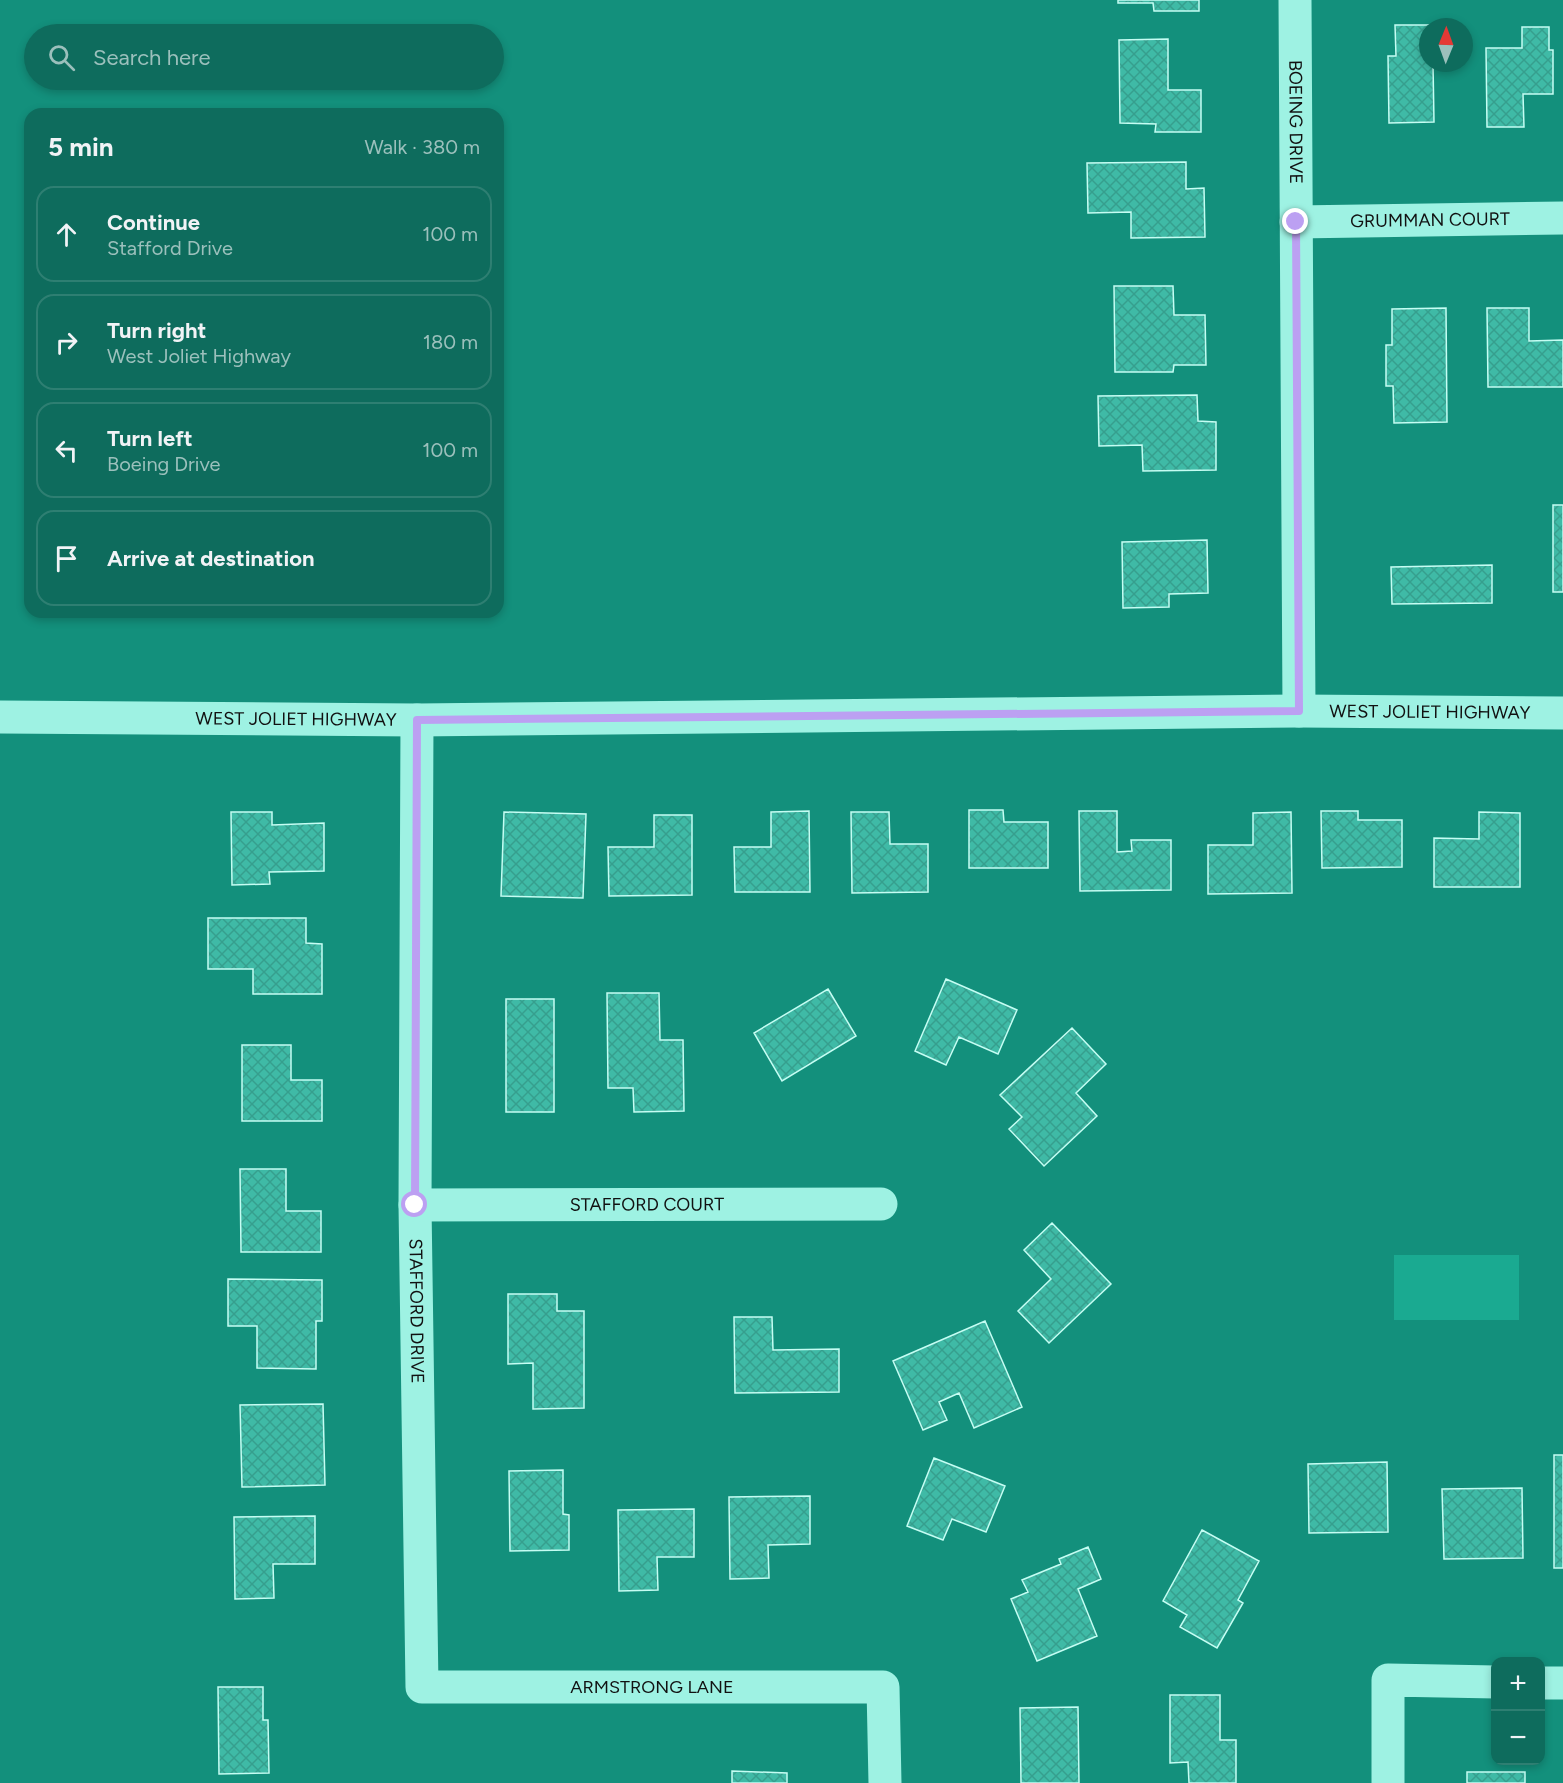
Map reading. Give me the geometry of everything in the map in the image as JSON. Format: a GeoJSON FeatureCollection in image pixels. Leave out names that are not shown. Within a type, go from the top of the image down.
{"type":"FeatureCollection","features":[{"type":"Feature","properties":{"kind":"street","name":"BOEING DRIVE"},"geometry":{"type":"LineString","coordinates":[[1295,0],[1299,711]]}},
{"type":"Feature","properties":{"kind":"street","name":"GRUMMAN COURT"},"geometry":{"type":"LineString","coordinates":[[1296,222],[1563,218]]}},
{"type":"Feature","properties":{"kind":"street","name":"WEST JOLIET HIGHWAY"},"geometry":{"type":"LineString","coordinates":[[0,717],[417,720],[1299,711],[1563,713]]}},
{"type":"Feature","properties":{"kind":"street","name":"STAFFORD DRIVE"},"geometry":{"type":"LineString","coordinates":[[417,720],[415,1205],[422,1687]]}},
{"type":"Feature","properties":{"kind":"street","name":"STAFFORD COURT"},"geometry":{"type":"LineString","coordinates":[[415,1205],[880,1204]]}},
{"type":"Feature","properties":{"kind":"street"},"geometry":{"type":"LineString","coordinates":[[1388,1783],[1388,1680],[1491,1682]]}},
{"type":"Feature","properties":{"kind":"street"},"geometry":{"type":"LineString","coordinates":[[1545,1683],[1563,1683]]}},
{"type":"Feature","properties":{"kind":"street","name":"ARMSTRONG LANE"},"geometry":{"type":"LineString","coordinates":[[422,1687],[883,1687],[885,1783]]}},
{"type":"Feature","properties":{"kind":"green space"},"geometry":{"type":"Polygon","coordinates":[[[1394,1255],[1519,1255],[1519,1320],[1394,1320],[1394,1255]]]}},
{"type":"Feature","properties":{"kind":"building"},"geometry":{"type":"Polygon","coordinates":[[[1118,0],[1199,0],[1199,11],[1154,11],[1153,3],[1118,3],[1118,0]]]}},
{"type":"Feature","properties":{"kind":"building"},"geometry":{"type":"Polygon","coordinates":[[[1395,25],[1419,25],[1419,72],[1433,72],[1434,122],[1389,123],[1388,56],[1396,56],[1395,25]]]}},
{"type":"Feature","properties":{"kind":"building"},"geometry":{"type":"Polygon","coordinates":[[[1522,27],[1549,27],[1549,50],[1553,50],[1553,94],[1523,94],[1524,127],[1487,127],[1486,48],[1522,48],[1522,27]]]}},
{"type":"Feature","properties":{"kind":"building"},"geometry":{"type":"Polygon","coordinates":[[[1168,39],[1168,90],[1201,90],[1201,132],[1155,132],[1156,124],[1120,123],[1119,40],[1168,39]]]}},
{"type":"Feature","properties":{"kind":"building"},"geometry":{"type":"Polygon","coordinates":[[[1186,162],[1186,189],[1204,188],[1205,237],[1131,238],[1131,212],[1088,213],[1087,163],[1186,162]]]}},
{"type":"Feature","properties":{"kind":"building"},"geometry":{"type":"Polygon","coordinates":[[[1114,286],[1173,286],[1174,315],[1205,315],[1206,365],[1174,365],[1173,372],[1115,372],[1114,286]]]}},
{"type":"Feature","properties":{"kind":"building"},"geometry":{"type":"Polygon","coordinates":[[[1446,308],[1447,422],[1394,423],[1393,386],[1386,386],[1386,345],[1392,345],[1392,309],[1446,308]]]}},
{"type":"Feature","properties":{"kind":"building"},"geometry":{"type":"Polygon","coordinates":[[[1487,308],[1529,308],[1529,341],[1563,340],[1563,387],[1488,387],[1487,308]]]}},
{"type":"Feature","properties":{"kind":"building"},"geometry":{"type":"Polygon","coordinates":[[[1197,395],[1198,421],[1216,422],[1216,470],[1143,471],[1142,445],[1099,446],[1098,396],[1197,395]]]}},
{"type":"Feature","properties":{"kind":"building"},"geometry":{"type":"Polygon","coordinates":[[[1553,505],[1563,505],[1563,592],[1553,592],[1553,505]]]}},
{"type":"Feature","properties":{"kind":"building"},"geometry":{"type":"Polygon","coordinates":[[[1207,540],[1208,593],[1169,594],[1169,607],[1123,608],[1122,542],[1207,540]]]}},
{"type":"Feature","properties":{"kind":"building"},"geometry":{"type":"Polygon","coordinates":[[[1492,565],[1492,603],[1392,604],[1391,567],[1492,565]]]}},
{"type":"Feature","properties":{"kind":"building"},"geometry":{"type":"Polygon","coordinates":[[[969,810],[1003,810],[1004,822],[1048,822],[1048,868],[969,868],[969,810]]]}},
{"type":"Feature","properties":{"kind":"building"},"geometry":{"type":"Polygon","coordinates":[[[809,811],[810,892],[735,892],[734,847],[771,847],[771,812],[809,811]]]}},
{"type":"Feature","properties":{"kind":"building"},"geometry":{"type":"Polygon","coordinates":[[[1079,811],[1117,811],[1117,852],[1132,851],[1131,840],[1171,840],[1171,890],[1080,891],[1079,811]]]}},
{"type":"Feature","properties":{"kind":"building"},"geometry":{"type":"Polygon","coordinates":[[[1321,811],[1358,811],[1358,820],[1402,820],[1402,867],[1322,868],[1321,811]]]}},
{"type":"Feature","properties":{"kind":"building"},"geometry":{"type":"Polygon","coordinates":[[[231,812],[272,812],[272,825],[324,823],[324,871],[269,872],[270,884],[232,885],[231,812]]]}},
{"type":"Feature","properties":{"kind":"building"},"geometry":{"type":"Polygon","coordinates":[[[504,812],[586,814],[583,898],[501,896],[504,812]]]}},
{"type":"Feature","properties":{"kind":"building"},"geometry":{"type":"Polygon","coordinates":[[[851,812],[889,812],[890,844],[928,844],[928,892],[852,893],[851,812]]]}},
{"type":"Feature","properties":{"kind":"building"},"geometry":{"type":"Polygon","coordinates":[[[1291,812],[1292,893],[1208,894],[1208,845],[1253,845],[1253,813],[1291,812]]]}},
{"type":"Feature","properties":{"kind":"building"},"geometry":{"type":"Polygon","coordinates":[[[1479,812],[1520,813],[1520,887],[1434,887],[1434,838],[1479,839],[1479,812]]]}},
{"type":"Feature","properties":{"kind":"building"},"geometry":{"type":"Polygon","coordinates":[[[654,815],[692,815],[692,895],[609,896],[608,847],[654,847],[654,815]]]}},
{"type":"Feature","properties":{"kind":"building"},"geometry":{"type":"Polygon","coordinates":[[[208,918],[306,918],[306,943],[322,944],[322,994],[253,994],[253,969],[208,969],[208,918]]]}},
{"type":"Feature","properties":{"kind":"building"},"geometry":{"type":"Polygon","coordinates":[[[946,979],[1017,1010],[998,1054],[959,1037],[946,1065],[915,1051],[946,979]]]}},
{"type":"Feature","properties":{"kind":"building"},"geometry":{"type":"Polygon","coordinates":[[[828,989],[856,1036],[782,1081],[754,1033],[828,989]]]}},
{"type":"Feature","properties":{"kind":"building"},"geometry":{"type":"Polygon","coordinates":[[[607,993],[659,993],[660,1040],[683,1040],[684,1111],[634,1112],[633,1088],[608,1088],[607,993]]]}},
{"type":"Feature","properties":{"kind":"building"},"geometry":{"type":"Polygon","coordinates":[[[506,999],[554,999],[554,1112],[506,1112],[506,999]]]}},
{"type":"Feature","properties":{"kind":"building"},"geometry":{"type":"Polygon","coordinates":[[[1072,1028],[1106,1064],[1076,1093],[1097,1116],[1044,1166],[1009,1129],[1022,1117],[1000,1095],[1072,1028]]]}},
{"type":"Feature","properties":{"kind":"building"},"geometry":{"type":"Polygon","coordinates":[[[242,1045],[291,1045],[291,1080],[322,1080],[322,1121],[242,1121],[242,1045]]]}},
{"type":"Feature","properties":{"kind":"building"},"geometry":{"type":"Polygon","coordinates":[[[240,1169],[286,1169],[286,1211],[321,1211],[321,1252],[241,1252],[240,1169]]]}},
{"type":"Feature","properties":{"kind":"building"},"geometry":{"type":"Polygon","coordinates":[[[1052,1223],[1111,1284],[1049,1343],[1018,1311],[1051,1279],[1024,1250],[1052,1223]]]}},
{"type":"Feature","properties":{"kind":"building"},"geometry":{"type":"Polygon","coordinates":[[[228,1279],[322,1280],[322,1321],[316,1321],[316,1369],[257,1368],[257,1326],[228,1326],[228,1279]]]}},
{"type":"Feature","properties":{"kind":"building"},"geometry":{"type":"Polygon","coordinates":[[[508,1294],[557,1294],[557,1311],[584,1311],[584,1408],[533,1409],[533,1363],[508,1364],[508,1294]]]}},
{"type":"Feature","properties":{"kind":"building"},"geometry":{"type":"Polygon","coordinates":[[[734,1317],[772,1317],[773,1350],[839,1349],[839,1392],[735,1393],[734,1317]]]}},
{"type":"Feature","properties":{"kind":"building"},"geometry":{"type":"Polygon","coordinates":[[[985,1321],[1022,1407],[974,1428],[959,1393],[939,1402],[947,1420],[923,1430],[893,1361],[985,1321]]]}},
{"type":"Feature","properties":{"kind":"building"},"geometry":{"type":"Polygon","coordinates":[[[323,1404],[325,1485],[242,1487],[240,1405],[323,1404]]]}},
{"type":"Feature","properties":{"kind":"building"},"geometry":{"type":"Polygon","coordinates":[[[1554,1455],[1563,1455],[1563,1568],[1554,1568],[1554,1455]]]}},
{"type":"Feature","properties":{"kind":"building"},"geometry":{"type":"Polygon","coordinates":[[[934,1458],[1005,1486],[986,1532],[952,1519],[943,1540],[907,1526],[934,1458]]]}},
{"type":"Feature","properties":{"kind":"building"},"geometry":{"type":"Polygon","coordinates":[[[1387,1462],[1388,1532],[1309,1533],[1308,1464],[1387,1462]]]}},
{"type":"Feature","properties":{"kind":"building"},"geometry":{"type":"Polygon","coordinates":[[[563,1470],[563,1514],[569,1515],[569,1550],[510,1551],[509,1471],[563,1470]]]}},
{"type":"Feature","properties":{"kind":"building"},"geometry":{"type":"Polygon","coordinates":[[[1522,1488],[1523,1558],[1444,1559],[1442,1489],[1522,1488]]]}},
{"type":"Feature","properties":{"kind":"building"},"geometry":{"type":"Polygon","coordinates":[[[810,1496],[810,1544],[768,1545],[769,1578],[730,1579],[729,1497],[810,1496]]]}},
{"type":"Feature","properties":{"kind":"building"},"geometry":{"type":"Polygon","coordinates":[[[694,1509],[694,1557],[657,1557],[658,1590],[619,1591],[618,1510],[694,1509]]]}},
{"type":"Feature","properties":{"kind":"building"},"geometry":{"type":"Polygon","coordinates":[[[315,1516],[315,1564],[273,1564],[274,1598],[235,1599],[234,1517],[315,1516]]]}},
{"type":"Feature","properties":{"kind":"building"},"geometry":{"type":"Polygon","coordinates":[[[1202,1530],[1259,1561],[1238,1600],[1243,1603],[1217,1648],[1180,1627],[1187,1615],[1163,1601],[1202,1530]]]}},
{"type":"Feature","properties":{"kind":"building"},"geometry":{"type":"Polygon","coordinates":[[[1088,1547],[1101,1579],[1078,1589],[1097,1636],[1037,1661],[1011,1599],[1028,1592],[1022,1580],[1061,1564],[1059,1559],[1088,1547]]]}},
{"type":"Feature","properties":{"kind":"building"},"geometry":{"type":"Polygon","coordinates":[[[218,1687],[263,1687],[263,1720],[268,1720],[269,1773],[219,1774],[218,1687]]]}},
{"type":"Feature","properties":{"kind":"building"},"geometry":{"type":"Polygon","coordinates":[[[1170,1695],[1220,1695],[1220,1740],[1236,1740],[1236,1783],[1189,1783],[1188,1762],[1170,1763],[1170,1695]]]}},
{"type":"Feature","properties":{"kind":"building"},"geometry":{"type":"Polygon","coordinates":[[[1078,1707],[1079,1783],[1021,1783],[1020,1708],[1078,1707]]]}},
{"type":"Feature","properties":{"kind":"building"},"geometry":{"type":"Polygon","coordinates":[[[732,1771],[787,1773],[787,1783],[732,1783],[732,1771]]]}},
{"type":"Feature","properties":{"kind":"building"},"geometry":{"type":"Polygon","coordinates":[[[1467,1772],[1525,1772],[1525,1783],[1467,1783],[1467,1772]]]}},
{"type":"Feature","properties":{"kind":"route"},"geometry":{"type":"LineString","coordinates":[[415,1205],[417,720],[1299,711],[1296,222]]}}]}
